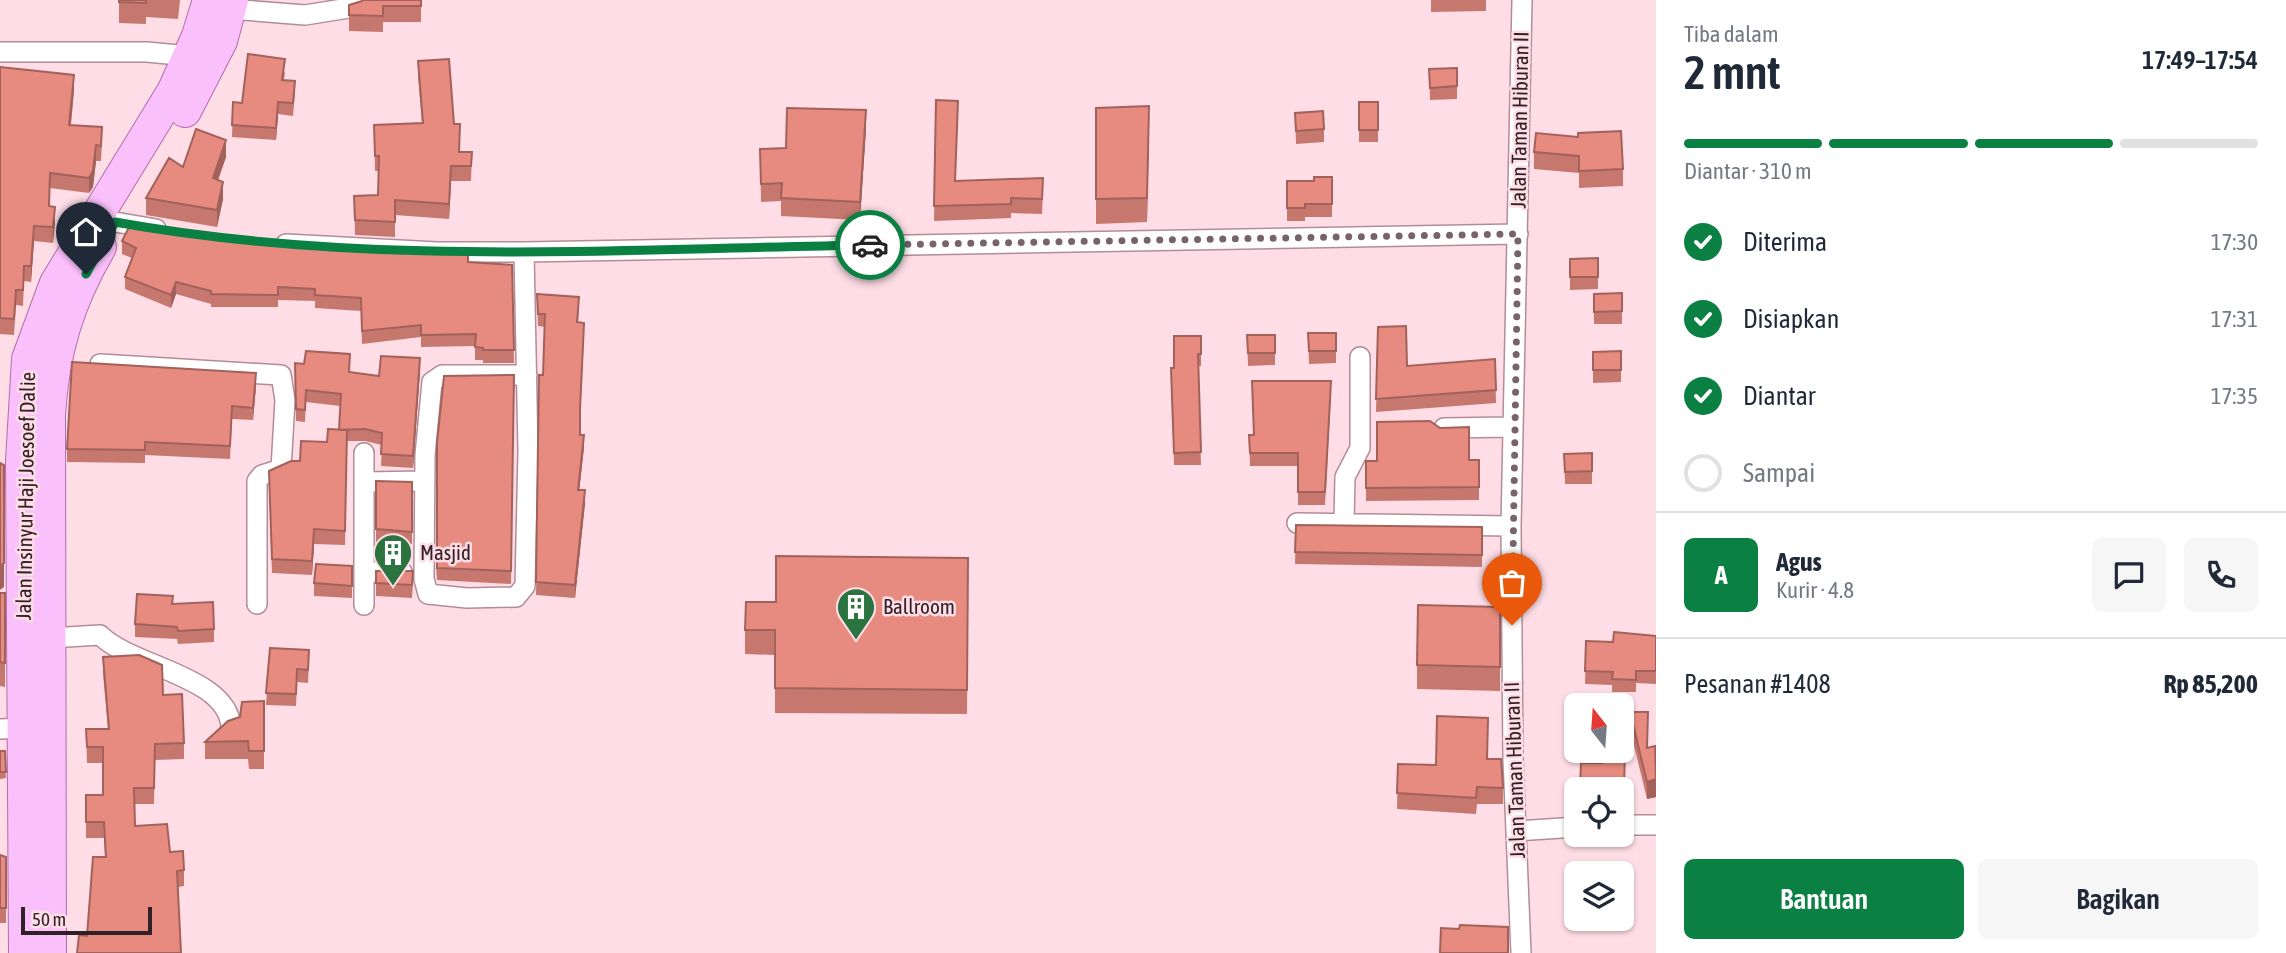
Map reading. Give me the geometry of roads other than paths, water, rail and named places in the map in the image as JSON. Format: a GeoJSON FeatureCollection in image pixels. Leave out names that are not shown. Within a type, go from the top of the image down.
{"type":"FeatureCollection","features":[{"type":"Feature","properties":{"kind":"main road","name":"Jalan Insinyur Haji Joesoef Dalie"},"geometry":{"type":"LineString","coordinates":[[25,953],[13,860],[11,729],[14,597],[25,478],[28,359],[56,284],[82,236],[174,90],[189,56],[224,3]]}},
{"type":"Feature","properties":{"kind":"main road","name":"Jalan Insinyur Haji Joesoef Dalie"},"geometry":{"type":"LineString","coordinates":[[50,953],[50,638],[25,478],[49,415],[53,362],[74,298],[115,222],[210,66],[224,3]]}},
{"type":"Feature","properties":{"kind":"street","name":"Jalan Taman Hiburan II"},"geometry":{"type":"LineString","coordinates":[[1521,953],[1513,758],[1511,526],[1522,0]]}},
{"type":"Feature","properties":{"kind":"street"},"geometry":{"type":"LineString","coordinates":[[224,3],[304,15],[355,7]]}},
{"type":"Feature","properties":{"kind":"street"},"geometry":{"type":"LineString","coordinates":[[0,52],[147,52],[189,56]]}},
{"type":"Feature","properties":{"kind":"street"},"geometry":{"type":"LineString","coordinates":[[115,222],[179,234]]}},
{"type":"Feature","properties":{"kind":"street"},"geometry":{"type":"LineString","coordinates":[[272,243],[438,252],[524,252],[1518,234]]}},
{"type":"Feature","properties":{"kind":"street"},"geometry":{"type":"LineString","coordinates":[[524,252],[527,375],[528,451],[524,590],[516,597],[467,598],[428,594],[424,571],[425,481],[429,393],[436,377],[452,374],[527,375]]}},
{"type":"Feature","properties":{"kind":"street"},"geometry":{"type":"LineString","coordinates":[[1344,522],[1345,477],[1360,448],[1360,357]]}},
{"type":"Feature","properties":{"kind":"street"},"geometry":{"type":"LineString","coordinates":[[53,362],[282,375],[285,408],[281,469],[262,475],[257,481],[257,604]]}},
{"type":"Feature","properties":{"kind":"street"},"geometry":{"type":"LineString","coordinates":[[1441,428],[1513,427]]}},
{"type":"Feature","properties":{"kind":"street"},"geometry":{"type":"LineString","coordinates":[[364,453],[364,605]]}},
{"type":"Feature","properties":{"kind":"street"},"geometry":{"type":"LineString","coordinates":[[364,482],[425,481]]}},
{"type":"Feature","properties":{"kind":"street"},"geometry":{"type":"LineString","coordinates":[[1297,523],[1511,526]]}},
{"type":"Feature","properties":{"kind":"street"},"geometry":{"type":"LineString","coordinates":[[364,572],[424,571]]}},
{"type":"Feature","properties":{"kind":"street"},"geometry":{"type":"LineString","coordinates":[[50,638],[100,635],[112,647],[132,658],[169,669],[222,701],[230,713],[232,727]]}},
{"type":"Feature","properties":{"kind":"street"},"geometry":{"type":"LineString","coordinates":[[1634,825],[1656,825]]}},
{"type":"Feature","properties":{"kind":"street"},"geometry":{"type":"LineString","coordinates":[[1517,831],[1564,828]]}},
{"type":"Feature","properties":{"kind":"place","name":"Masjid"},"geometry":{"type":"Point","coordinates":[393,587]}},
{"type":"Feature","properties":{"kind":"place","name":"Ballroom"},"geometry":{"type":"Point","coordinates":[856,641]}}]}
